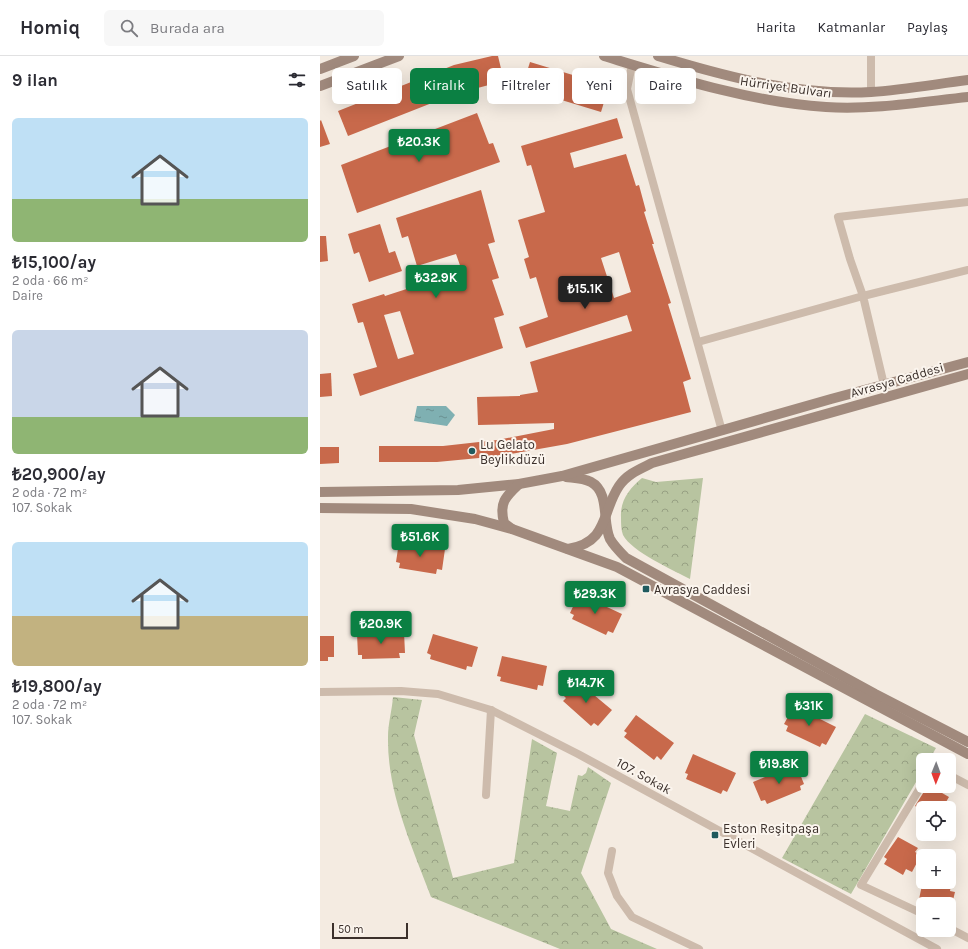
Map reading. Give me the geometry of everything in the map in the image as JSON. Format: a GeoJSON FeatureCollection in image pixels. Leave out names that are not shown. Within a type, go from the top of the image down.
{"type":"FeatureCollection","features":[{"type":"Feature","properties":{"kind":"street"},"geometry":{"type":"LineString","coordinates":[[320,69],[354,56]]}},
{"type":"Feature","properties":{"kind":"street"},"geometry":{"type":"LineString","coordinates":[[320,86],[399,56]]}},
{"type":"Feature","properties":{"kind":"street","name":"Hürriyet Bulvarı"},"geometry":{"type":"LineString","coordinates":[[604,56],[739,94],[825,107],[870,106],[968,97]]}},
{"type":"Feature","properties":{"kind":"street","name":"Hürriyet Bulvarı"},"geometry":{"type":"LineString","coordinates":[[658,56],[739,80],[815,90],[871,92],[968,80]]}},
{"type":"Feature","properties":{"kind":"street"},"geometry":{"type":"LineString","coordinates":[[871,56],[871,92]]}},
{"type":"Feature","properties":{"kind":"street"},"geometry":{"type":"LineString","coordinates":[[632,64],[627,89],[722,431]]}},
{"type":"Feature","properties":{"kind":"street"},"geometry":{"type":"LineString","coordinates":[[884,385],[863,296],[838,217],[968,202]]}},
{"type":"Feature","properties":{"kind":"street"},"geometry":{"type":"LineString","coordinates":[[698,342],[863,296],[968,270]]}},
{"type":"Feature","properties":{"kind":"street"},"geometry":{"type":"LineString","coordinates":[[320,492],[458,490],[520,484],[562,476],[968,362]]}},
{"type":"Feature","properties":{"kind":"street","name":"Avrasya Caddesi"},"geometry":{"type":"LineString","coordinates":[[605,518],[619,486],[631,474],[652,463],[968,374]]}},
{"type":"Feature","properties":{"kind":"street"},"geometry":{"type":"LineString","coordinates":[[562,476],[592,482],[598,488],[603,496],[605,518],[610,538],[616,549],[626,558],[868,690],[968,742]]}},
{"type":"Feature","properties":{"kind":"street"},"geometry":{"type":"LineString","coordinates":[[512,529],[504,523],[502,515],[503,504],[506,496],[520,484]]}},
{"type":"Feature","properties":{"kind":"street"},"geometry":{"type":"LineString","coordinates":[[320,508],[411,509],[475,518],[512,529],[617,567],[968,754]]}},
{"type":"Feature","properties":{"kind":"street"},"geometry":{"type":"LineString","coordinates":[[568,549],[580,547],[589,542],[597,534],[605,518]]}},
{"type":"Feature","properties":{"kind":"street","name":"107. Sokak"},"geometry":{"type":"LineString","coordinates":[[320,692],[401,690],[438,694],[491,710],[578,754],[937,949]]}},
{"type":"Feature","properties":{"kind":"street"},"geometry":{"type":"LineString","coordinates":[[486,796],[491,710]]}},
{"type":"Feature","properties":{"kind":"street"},"geometry":{"type":"LineString","coordinates":[[956,779],[968,785]]}},
{"type":"Feature","properties":{"kind":"street"},"geometry":{"type":"LineString","coordinates":[[916,911],[861,885],[917,793]]}},
{"type":"Feature","properties":{"kind":"street"},"geometry":{"type":"LineString","coordinates":[[612,851],[608,873],[617,896],[632,917],[699,949]]}},
{"type":"Feature","properties":{"kind":"street"},"geometry":{"type":"LineString","coordinates":[[956,932],[968,938]]}},
{"type":"Feature","properties":{"kind":"green space"},"geometry":{"type":"Polygon","coordinates":[[[642,478],[656,482],[703,478],[690,579],[644,554],[635,548],[623,535],[621,529],[622,505],[630,490],[642,478]]]}},
{"type":"Feature","properties":{"kind":"green space"},"geometry":{"type":"Polygon","coordinates":[[[393,697],[422,700],[414,735],[453,878],[514,863],[532,739],[557,753],[546,806],[570,811],[578,775],[582,776],[586,773],[588,767],[611,783],[581,873],[611,929],[657,949],[560,949],[431,897],[402,819],[392,778],[388,737],[393,697]]]}},
{"type":"Feature","properties":{"kind":"green space"},"geometry":{"type":"Polygon","coordinates":[[[865,714],[936,748],[933,753],[916,753],[916,782],[851,894],[782,858],[865,714]]]}},
{"type":"Feature","properties":{"kind":"water"},"geometry":{"type":"Polygon","coordinates":[[[417,406],[446,406],[455,415],[447,426],[414,421],[417,406]]]}},
{"type":"Feature","properties":{"kind":"building"},"geometry":{"type":"Polygon","coordinates":[[[492,56],[498,56],[501,68],[487,68],[487,86],[479,88],[479,68],[446,68],[492,56]]]}},
{"type":"Feature","properties":{"kind":"building"},"geometry":{"type":"Polygon","coordinates":[[[530,62],[550,68],[528,68],[530,62]]]}},
{"type":"Feature","properties":{"kind":"building"},"geometry":{"type":"Polygon","coordinates":[[[564,72],[572,75],[572,103],[564,101],[564,72]]]}},
{"type":"Feature","properties":{"kind":"building"},"geometry":{"type":"Polygon","coordinates":[[[410,82],[410,104],[429,104],[348,136],[338,111],[356,104],[402,104],[402,86],[410,82]]]}},
{"type":"Feature","properties":{"kind":"building"},"geometry":{"type":"Polygon","coordinates":[[[575,104],[603,104],[601,112],[575,104]]]}},
{"type":"Feature","properties":{"kind":"building"},"geometry":{"type":"Polygon","coordinates":[[[477,113],[489,144],[493,143],[500,162],[357,213],[341,165],[477,113]]]}},
{"type":"Feature","properties":{"kind":"building"},"geometry":{"type":"Polygon","coordinates":[[[617,118],[623,138],[570,153],[574,168],[626,154],[636,186],[639,185],[646,211],[644,212],[654,244],[652,244],[671,303],[668,304],[691,379],[683,382],[691,412],[567,444],[500,456],[437,462],[379,462],[379,446],[443,446],[497,440],[554,429],[554,423],[478,425],[477,397],[520,396],[538,392],[530,362],[632,331],[627,315],[526,348],[519,327],[548,317],[536,277],[530,279],[524,259],[529,257],[518,220],[545,212],[531,165],[527,166],[521,146],[617,118]],[[619,252],[601,258],[614,298],[631,292],[619,252]]]}},
{"type":"Feature","properties":{"kind":"building"},"geometry":{"type":"Polygon","coordinates":[[[321,120],[330,144],[320,147],[320,121],[321,120]]]}},
{"type":"Feature","properties":{"kind":"building"},"geometry":{"type":"Polygon","coordinates":[[[481,190],[495,242],[488,244],[499,278],[492,280],[504,315],[494,318],[503,348],[360,396],[353,374],[377,367],[363,322],[358,323],[352,304],[384,294],[385,296],[462,271],[456,254],[417,266],[408,236],[402,238],[396,218],[481,190]],[[400,311],[384,315],[398,359],[414,354],[400,311]]]}},
{"type":"Feature","properties":{"kind":"building"},"geometry":{"type":"Polygon","coordinates":[[[380,224],[389,253],[395,251],[402,271],[369,282],[359,252],[354,254],[348,234],[380,224]]]}},
{"type":"Feature","properties":{"kind":"building"},"geometry":{"type":"Polygon","coordinates":[[[320,236],[326,236],[328,261],[320,262],[320,236]]]}},
{"type":"Feature","properties":{"kind":"building"},"geometry":{"type":"Polygon","coordinates":[[[331,373],[332,396],[320,397],[320,374],[331,373]]]}},
{"type":"Feature","properties":{"kind":"building"},"geometry":{"type":"Polygon","coordinates":[[[320,447],[339,447],[339,463],[320,464],[320,447]]]}},
{"type":"Feature","properties":{"kind":"building"},"geometry":{"type":"Polygon","coordinates":[[[399,542],[445,549],[442,570],[437,569],[436,574],[399,568],[400,563],[396,562],[399,542]]]}},
{"type":"Feature","properties":{"kind":"building"},"geometry":{"type":"Polygon","coordinates":[[[579,594],[622,614],[613,633],[608,631],[606,635],[572,619],[574,615],[570,613],[579,594]]]}},
{"type":"Feature","properties":{"kind":"building"},"geometry":{"type":"Polygon","coordinates":[[[404,632],[405,653],[399,653],[400,658],[362,659],[362,655],[358,655],[357,634],[404,632]]]}},
{"type":"Feature","properties":{"kind":"building"},"geometry":{"type":"Polygon","coordinates":[[[433,634],[478,647],[472,667],[467,666],[466,670],[430,659],[431,655],[427,653],[433,634]]]}},
{"type":"Feature","properties":{"kind":"building"},"geometry":{"type":"Polygon","coordinates":[[[320,636],[334,636],[334,657],[328,657],[328,661],[320,661],[320,636]]]}},
{"type":"Feature","properties":{"kind":"building"},"geometry":{"type":"Polygon","coordinates":[[[502,656],[547,666],[543,686],[538,685],[537,690],[500,681],[501,677],[497,676],[502,656]]]}},
{"type":"Feature","properties":{"kind":"building"},"geometry":{"type":"Polygon","coordinates":[[[576,680],[612,710],[598,726],[594,723],[591,726],[563,701],[566,698],[563,695],[576,680]]]}},
{"type":"Feature","properties":{"kind":"building"},"geometry":{"type":"Polygon","coordinates":[[[794,706],[836,727],[826,745],[822,743],[820,747],[786,731],[788,726],[784,724],[794,706]]]}},
{"type":"Feature","properties":{"kind":"building"},"geometry":{"type":"Polygon","coordinates":[[[636,715],[674,743],[661,760],[657,756],[654,760],[624,737],[627,733],[624,731],[636,715]]]}},
{"type":"Feature","properties":{"kind":"building"},"geometry":{"type":"Polygon","coordinates":[[[693,754],[736,773],[727,792],[723,790],[721,794],[686,779],[688,774],[685,773],[693,754]]]}},
{"type":"Feature","properties":{"kind":"building"},"geometry":{"type":"Polygon","coordinates":[[[796,764],[804,784],[800,786],[801,790],[767,804],[765,800],[761,801],[753,782],[796,764]]]}},
{"type":"Feature","properties":{"kind":"building"},"geometry":{"type":"Polygon","coordinates":[[[923,793],[942,793],[949,797],[947,801],[918,801],[923,793]]]}},
{"type":"Feature","properties":{"kind":"building"},"geometry":{"type":"Polygon","coordinates":[[[898,837],[918,848],[915,852],[916,864],[912,872],[906,869],[903,875],[884,864],[887,859],[884,857],[898,837]]]}},
{"type":"Feature","properties":{"kind":"building"},"geometry":{"type":"Polygon","coordinates":[[[921,889],[950,889],[950,891],[955,892],[954,897],[919,897],[921,889]]]}},
{"type":"Feature","properties":{"kind":"place","name":"Lu Gelato Beylikdüzü"},"geometry":{"type":"Point","coordinates":[472,451]}},
{"type":"Feature","properties":{"kind":"place","name":"Avrasya Caddesi"},"geometry":{"type":"Point","coordinates":[646,589]}},
{"type":"Feature","properties":{"kind":"place","name":"Eston Reşitpaşa Evleri"},"geometry":{"type":"Point","coordinates":[715,835]}}]}
